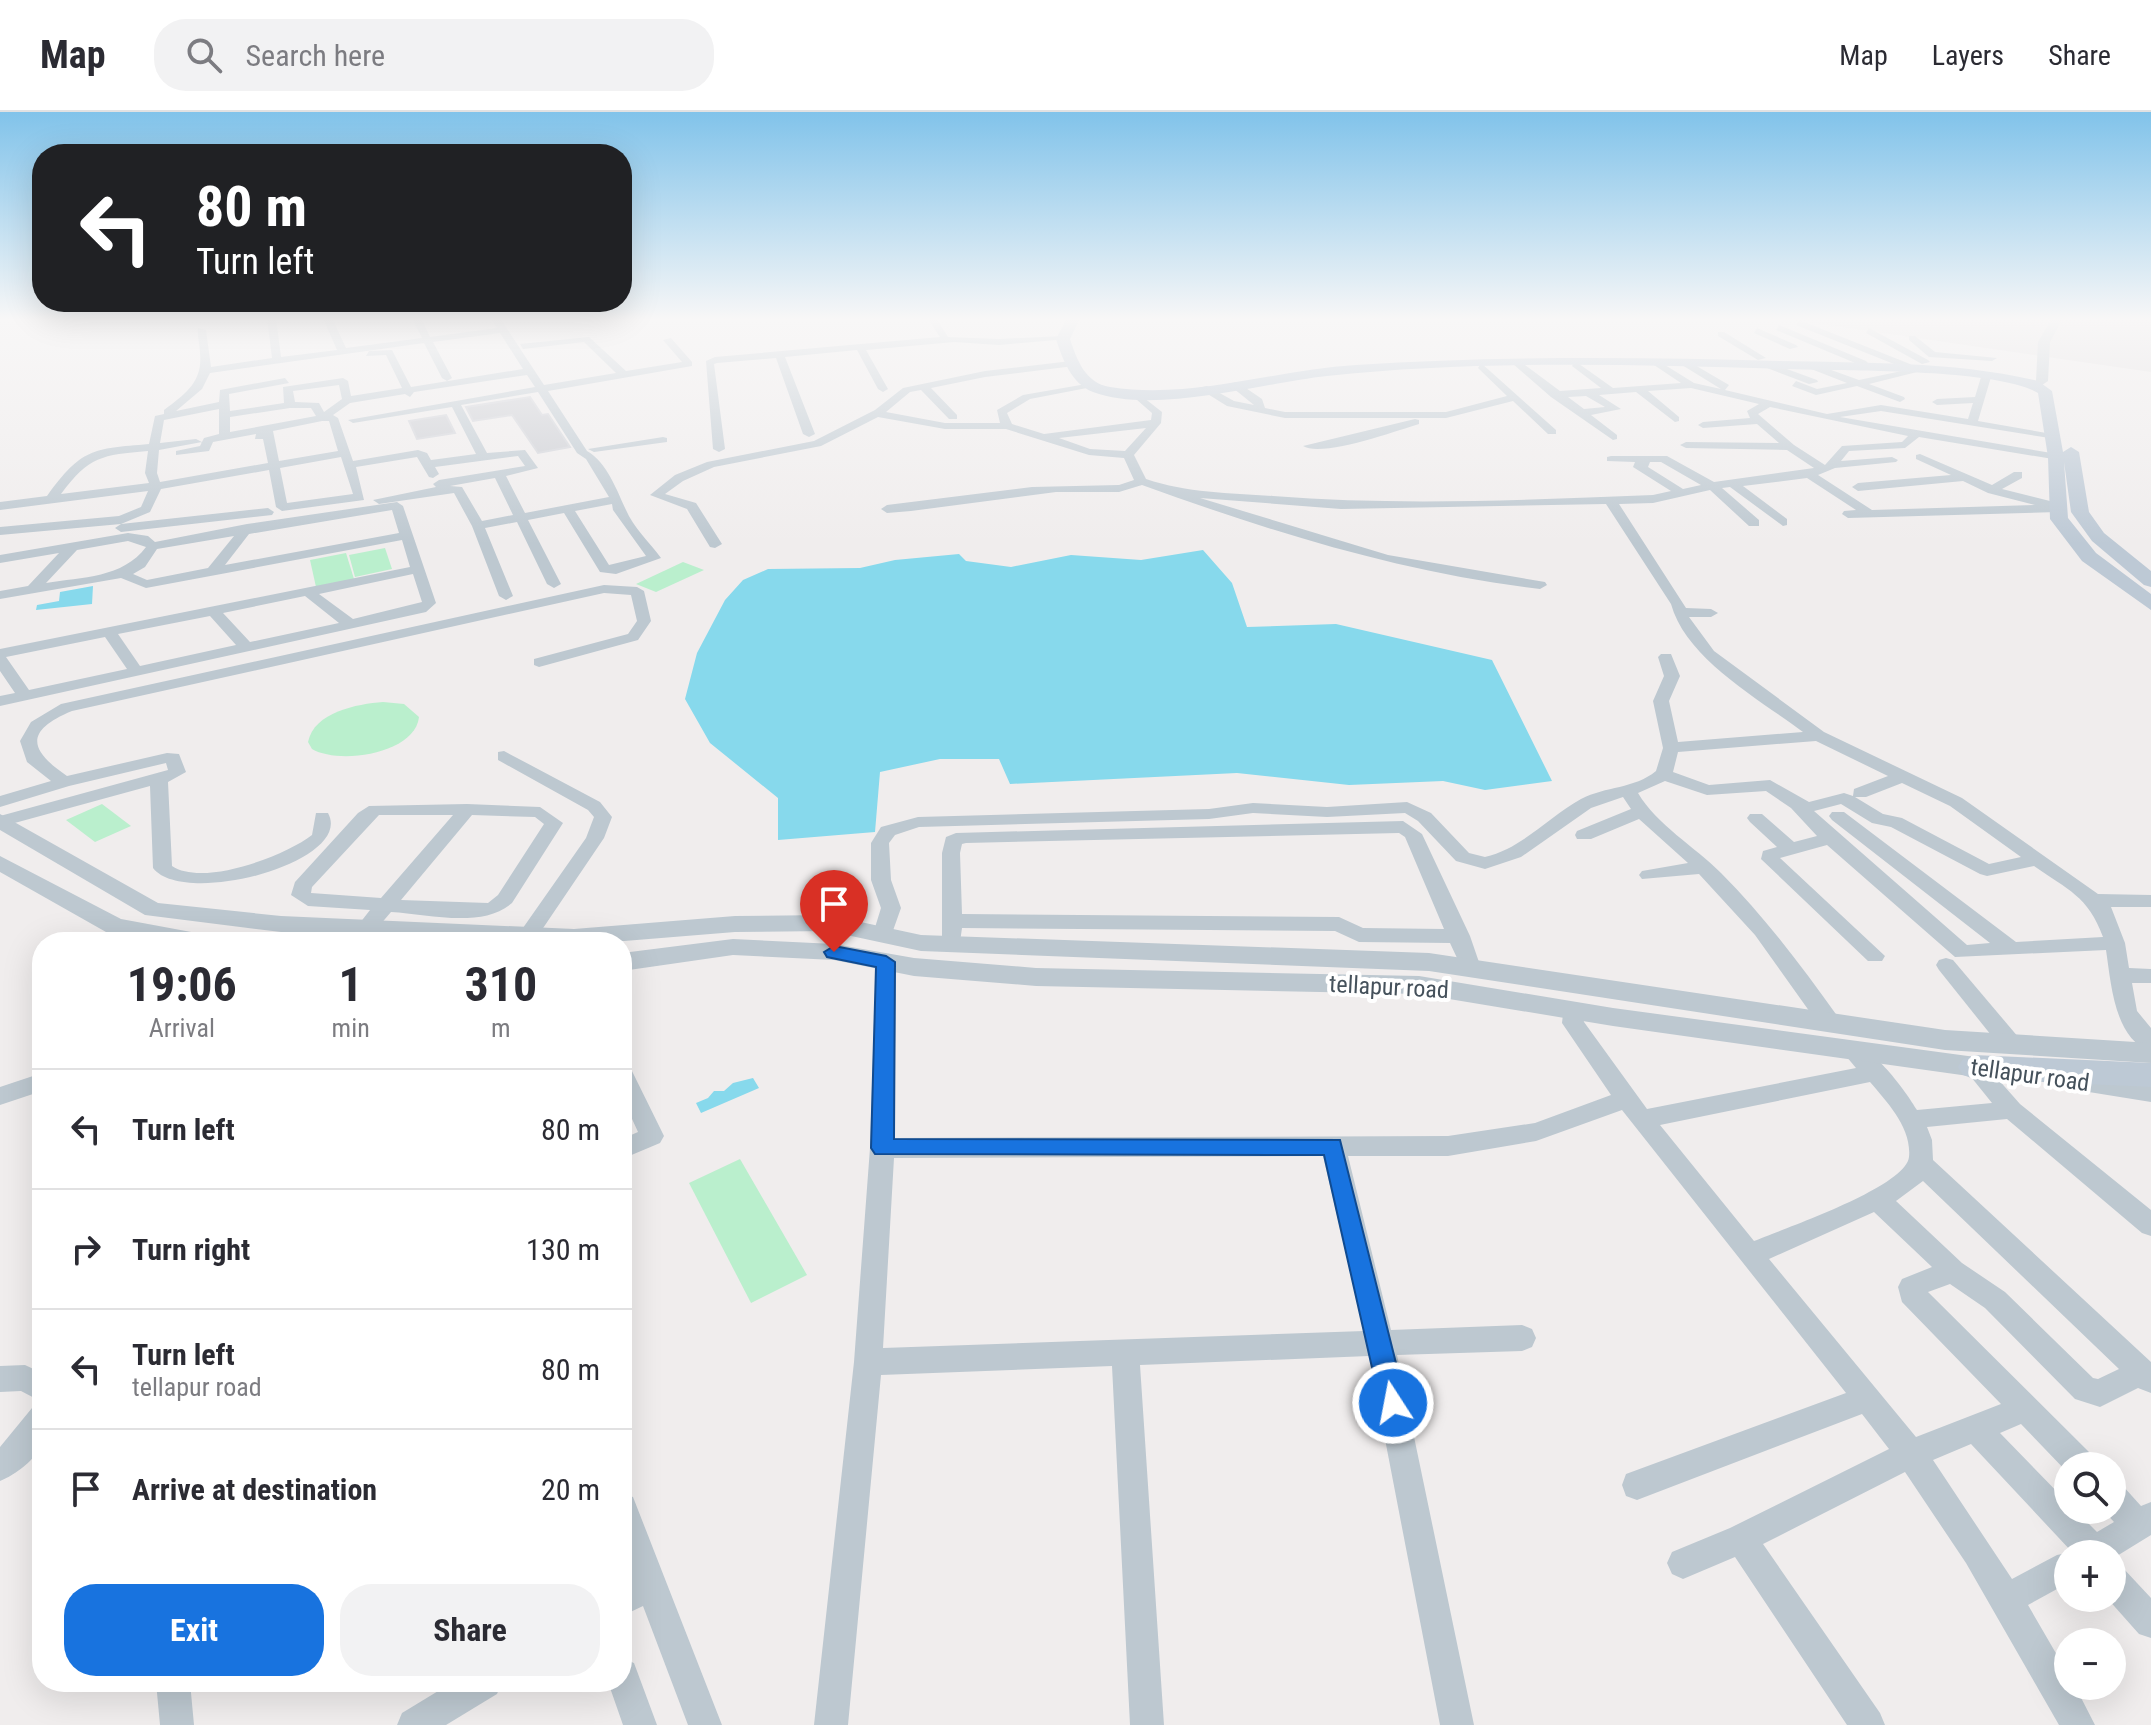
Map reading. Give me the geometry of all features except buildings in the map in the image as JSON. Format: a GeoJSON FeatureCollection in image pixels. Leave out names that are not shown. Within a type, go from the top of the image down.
{"type":"FeatureCollection","features":[{"type":"Feature","properties":{"kind":"main road"},"geometry":{"type":"LineString","coordinates":[[2045,393],[2052,437],[2064,458],[2080,512],[2098,537],[2151,581]]}},
{"type":"Feature","properties":{"kind":"main road"},"geometry":{"type":"LineString","coordinates":[[2062,393],[2064,458],[2059,519],[2082,550],[2151,604]]}},
{"type":"Feature","properties":{"kind":"main road"},"geometry":{"type":"LineString","coordinates":[[1974,1067],[2151,1075]]}},
{"type":"Feature","properties":{"kind":"street"},"geometry":{"type":"LineString","coordinates":[[0,531],[137,515],[146,509],[154,480],[154,447],[159,418],[193,393]]}},
{"type":"Feature","properties":{"kind":"street"},"geometry":{"type":"LineString","coordinates":[[227,393],[222,406],[218,447],[253,442]]}},
{"type":"Feature","properties":{"kind":"street"},"geometry":{"type":"LineString","coordinates":[[288,393],[290,405]]}},
{"type":"Feature","properties":{"kind":"street"},"geometry":{"type":"LineString","coordinates":[[349,393],[352,401]]}},
{"type":"Feature","properties":{"kind":"street"},"geometry":{"type":"LineString","coordinates":[[327,418],[352,401],[401,393]]}},
{"type":"Feature","properties":{"kind":"street"},"geometry":{"type":"LineString","coordinates":[[353,420],[520,393]]}},
{"type":"Feature","properties":{"kind":"street"},"geometry":{"type":"LineString","coordinates":[[551,393],[595,448],[619,510],[652,554],[652,560],[616,570],[605,569],[568,509]]}},
{"type":"Feature","properties":{"kind":"street"},"geometry":{"type":"LineString","coordinates":[[713,393],[719,449]]}},
{"type":"Feature","properties":{"kind":"street"},"geometry":{"type":"LineString","coordinates":[[794,393],[809,434]]}},
{"type":"Feature","properties":{"kind":"street"},"geometry":{"type":"LineString","coordinates":[[715,544],[692,506],[656,495],[697,469],[817,444],[877,413],[900,393]]}},
{"type":"Feature","properties":{"kind":"street"},"geometry":{"type":"LineString","coordinates":[[930,393],[953,417]]}},
{"type":"Feature","properties":{"kind":"street"},"geometry":{"type":"LineString","coordinates":[[929,423],[1001,412],[1027,397],[1046,393]]}},
{"type":"Feature","properties":{"kind":"street"},"geometry":{"type":"LineString","coordinates":[[1128,455],[1156,423],[1157,412],[1134,393]]}},
{"type":"Feature","properties":{"kind":"street"},"geometry":{"type":"LineString","coordinates":[[1210,393],[1219,400],[1260,412],[1446,415]]}},
{"type":"Feature","properties":{"kind":"street"},"geometry":{"type":"LineString","coordinates":[[1247,393],[1258,401],[1260,412]]}},
{"type":"Feature","properties":{"kind":"street"},"geometry":{"type":"LineString","coordinates":[[1508,393],[1552,432]]}},
{"type":"Feature","properties":{"kind":"street"},"geometry":{"type":"LineString","coordinates":[[1555,395],[1573,393]]}},
{"type":"Feature","properties":{"kind":"street"},"geometry":{"type":"LineString","coordinates":[[1579,413],[1621,411],[1589,393]]}},
{"type":"Feature","properties":{"kind":"street"},"geometry":{"type":"LineString","coordinates":[[1644,393],[1675,419]]}},
{"type":"Feature","properties":{"kind":"street"},"geometry":{"type":"LineString","coordinates":[[1722,393],[1820,417],[2064,458]]}},
{"type":"Feature","properties":{"kind":"street"},"geometry":{"type":"LineString","coordinates":[[1819,393],[1862,409]]}},
{"type":"Feature","properties":{"kind":"street"},"geometry":{"type":"LineString","coordinates":[[1851,393],[1903,411]]}},
{"type":"Feature","properties":{"kind":"street"},"geometry":{"type":"LineString","coordinates":[[1884,393],[1900,399]]}},
{"type":"Feature","properties":{"kind":"street"},"geometry":{"type":"LineString","coordinates":[[1972,423],[1981,393]]}},
{"type":"Feature","properties":{"kind":"street"},"geometry":{"type":"LineString","coordinates":[[1555,395],[1613,437]]}},
{"type":"Feature","properties":{"kind":"street"},"geometry":{"type":"LineString","coordinates":[[1309,446],[1333,444],[1513,398]]}},
{"type":"Feature","properties":{"kind":"street"},"geometry":{"type":"LineString","coordinates":[[1937,402],[1979,400]]}},
{"type":"Feature","properties":{"kind":"street"},"geometry":{"type":"LineString","coordinates":[[455,403],[484,458]]}},
{"type":"Feature","properties":{"kind":"street"},"geometry":{"type":"LineString","coordinates":[[164,414],[198,405],[315,405],[327,418],[347,459],[360,497]]}},
{"type":"Feature","properties":{"kind":"street"},"geometry":{"type":"LineString","coordinates":[[54,495],[86,455],[252,439],[270,428],[420,405]]}},
{"type":"Feature","properties":{"kind":"street"},"geometry":{"type":"LineString","coordinates":[[1766,405],[1750,411],[1790,447],[1860,487],[1968,477]]}},
{"type":"Feature","properties":{"kind":"street"},"geometry":{"type":"LineString","coordinates":[[1820,417],[1862,409],[1903,411],[2052,437]]}},
{"type":"Feature","properties":{"kind":"street"},"geometry":{"type":"LineString","coordinates":[[1001,412],[1007,426]]}},
{"type":"Feature","properties":{"kind":"street"},"geometry":{"type":"LineString","coordinates":[[877,413],[929,423],[1007,426],[1089,452],[1128,455]]}},
{"type":"Feature","properties":{"kind":"street"},"geometry":{"type":"LineString","coordinates":[[1043,437],[1156,423]]}},
{"type":"Feature","properties":{"kind":"street"},"geometry":{"type":"LineString","coordinates":[[1703,425],[1765,424]]}},
{"type":"Feature","properties":{"kind":"street"},"geometry":{"type":"LineString","coordinates":[[1726,430],[1765,424]]}},
{"type":"Feature","properties":{"kind":"street"},"geometry":{"type":"LineString","coordinates":[[270,428],[272,466],[282,507],[532,468],[521,452],[428,464]]}},
{"type":"Feature","properties":{"kind":"street"},"geometry":{"type":"LineString","coordinates":[[1828,467],[1846,448],[1905,445],[1916,434]]}},
{"type":"Feature","properties":{"kind":"street"},"geometry":{"type":"LineString","coordinates":[[1947,439],[1940,452],[1920,458],[1992,490],[2030,497],[2058,508]]}},
{"type":"Feature","properties":{"kind":"street"},"geometry":{"type":"LineString","coordinates":[[180,453],[205,449],[219,440]]}},
{"type":"Feature","properties":{"kind":"street"},"geometry":{"type":"LineString","coordinates":[[595,448],[663,440]]}},
{"type":"Feature","properties":{"kind":"street"},"geometry":{"type":"LineString","coordinates":[[1686,445],[1790,447]]}},
{"type":"Feature","properties":{"kind":"street"},"geometry":{"type":"LineString","coordinates":[[5,503],[54,495],[133,489],[139,477],[154,480],[418,453],[423,455],[438,484]]}},
{"type":"Feature","properties":{"kind":"street"},"geometry":{"type":"LineString","coordinates":[[1128,455],[1141,481],[1314,542],[1452,575],[1540,585]]}},
{"type":"Feature","properties":{"kind":"street"},"geometry":{"type":"LineString","coordinates":[[1729,456],[1761,480]]}},
{"type":"Feature","properties":{"kind":"street"},"geometry":{"type":"LineString","coordinates":[[1611,459],[1660,457],[1712,486],[1754,523]]}},
{"type":"Feature","properties":{"kind":"street"},"geometry":{"type":"LineString","coordinates":[[1170,492],[1341,505],[1610,501],[1653,499],[1712,486],[1809,474],[1828,467],[1892,460]]}},
{"type":"Feature","properties":{"kind":"street"},"geometry":{"type":"LineString","coordinates":[[1646,464],[1637,465],[1680,492]]}},
{"type":"Feature","properties":{"kind":"street"},"geometry":{"type":"LineString","coordinates":[[1809,474],[1869,513]]}},
{"type":"Feature","properties":{"kind":"street"},"geometry":{"type":"LineString","coordinates":[[1992,490],[2018,475]]}},
{"type":"Feature","properties":{"kind":"street"},"geometry":{"type":"LineString","coordinates":[[501,478],[554,584]]}},
{"type":"Feature","properties":{"kind":"street"},"geometry":{"type":"LineString","coordinates":[[887,509],[935,506],[1053,488],[1122,490],[1141,481]]}},
{"type":"Feature","properties":{"kind":"street"},"geometry":{"type":"LineString","coordinates":[[1733,484],[1783,522]]}},
{"type":"Feature","properties":{"kind":"street"},"geometry":{"type":"LineString","coordinates":[[0,539],[458,490],[478,526],[506,596]]}},
{"type":"Feature","properties":{"kind":"street"},"geometry":{"type":"LineString","coordinates":[[478,526],[617,499]]}},
{"type":"Feature","properties":{"kind":"street"},"geometry":{"type":"LineString","coordinates":[[1610,501],[1659,574],[1683,622],[1709,654],[1818,736],[1956,802],[2094,900],[2103,910],[2115,943],[2126,1013],[2151,1043]]}},
{"type":"Feature","properties":{"kind":"street"},"geometry":{"type":"LineString","coordinates":[[0,701],[351,625],[427,607],[429,603],[397,506],[213,571],[146,584],[122,574]]}},
{"type":"Feature","properties":{"kind":"street"},"geometry":{"type":"LineString","coordinates":[[1848,514],[2058,508]]}},
{"type":"Feature","properties":{"kind":"street"},"geometry":{"type":"LineString","coordinates":[[213,571],[247,528]]}},
{"type":"Feature","properties":{"kind":"street"},"geometry":{"type":"LineString","coordinates":[[0,595],[122,574],[140,564],[153,546],[247,528],[319,534],[352,548],[407,535]]}},
{"type":"Feature","properties":{"kind":"street"},"geometry":{"type":"LineString","coordinates":[[0,559],[128,537],[143,539],[153,546]]}},
{"type":"Feature","properties":{"kind":"street"},"geometry":{"type":"LineString","coordinates":[[32,590],[73,546]]}},
{"type":"Feature","properties":{"kind":"street"},"geometry":{"type":"LineString","coordinates":[[0,654],[419,569]]}},
{"type":"Feature","properties":{"kind":"street"},"geometry":{"type":"LineString","coordinates":[[64,782],[33,759],[30,751],[32,735],[38,723],[67,707],[604,589],[637,591],[644,621],[633,637],[539,662]]}},
{"type":"Feature","properties":{"kind":"street"},"geometry":{"type":"LineString","coordinates":[[308,592],[351,625]]}},
{"type":"Feature","properties":{"kind":"street"},"geometry":{"type":"LineString","coordinates":[[213,611],[246,647]]}},
{"type":"Feature","properties":{"kind":"street"},"geometry":{"type":"LineString","coordinates":[[1680,612],[1711,613]]}},
{"type":"Feature","properties":{"kind":"street"},"geometry":{"type":"LineString","coordinates":[[109,632],[136,671]]}},
{"type":"Feature","properties":{"kind":"street"},"geometry":{"type":"LineString","coordinates":[[831,1725],[868,1362],[882,1148],[885,948],[891,908],[881,880],[880,843],[888,831],[918,822],[1209,814],[1253,808],[1327,812],[1407,807],[1419,812],[1463,857],[1481,864],[1524,847],[1587,803],[1627,788],[1649,784],[1663,774],[1671,748],[1661,701],[1672,676],[1666,657]]}},
{"type":"Feature","properties":{"kind":"street"},"geometry":{"type":"LineString","coordinates":[[0,660],[25,695]]}},
{"type":"Feature","properties":{"kind":"street"},"geometry":{"type":"LineString","coordinates":[[1671,748],[1818,736]]}},
{"type":"Feature","properties":{"kind":"street"},"geometry":{"type":"LineString","coordinates":[[504,756],[594,806],[603,817],[595,838],[530,932]]}},
{"type":"Feature","properties":{"kind":"street"},"geometry":{"type":"LineString","coordinates":[[173,758],[177,772],[159,780],[0,815],[64,782],[173,758]]}},
{"type":"Feature","properties":{"kind":"street"},"geometry":{"type":"LineString","coordinates":[[1663,774],[1707,790],[1774,786],[1956,949],[1968,953],[2115,943]]}},
{"type":"Feature","properties":{"kind":"street"},"geometry":{"type":"LineString","coordinates":[[1860,793],[1901,777]]}},
{"type":"Feature","properties":{"kind":"street"},"geometry":{"type":"LineString","coordinates":[[159,780],[163,868],[167,875],[180,880],[200,880],[276,862],[317,841],[323,832],[322,817]]}},
{"type":"Feature","properties":{"kind":"street"},"geometry":{"type":"LineString","coordinates":[[1627,788],[1644,811],[1704,867],[1781,949],[1830,1023]]}},
{"type":"Feature","properties":{"kind":"street"},"geometry":{"type":"LineString","coordinates":[[1797,804],[1814,807],[1844,798],[1878,819],[1896,822],[1987,870],[2039,859]]}},
{"type":"Feature","properties":{"kind":"street"},"geometry":{"type":"LineString","coordinates":[[366,928],[467,809]]}},
{"type":"Feature","properties":{"kind":"street"},"geometry":{"type":"LineString","coordinates":[[467,809],[540,812],[554,823],[505,899],[494,908],[479,911],[385,906],[308,900],[301,895],[302,886],[364,817],[375,810],[467,809]]}},
{"type":"Feature","properties":{"kind":"street"},"geometry":{"type":"LineString","coordinates":[[1584,835],[1644,811]]}},
{"type":"Feature","properties":{"kind":"street"},"geometry":{"type":"LineString","coordinates":[[0,815],[153,910],[281,924],[459,932]]}},
{"type":"Feature","properties":{"kind":"street"},"geometry":{"type":"LineString","coordinates":[[1838,816],[2010,948]]}},
{"type":"Feature","properties":{"kind":"street"},"geometry":{"type":"LineString","coordinates":[[1756,818],[1789,848]]}},
{"type":"Feature","properties":{"kind":"street"},"geometry":{"type":"LineString","coordinates":[[952,932],[951,853],[953,841],[963,837],[1403,827],[1413,834],[1465,950]]}},
{"type":"Feature","properties":{"kind":"street"},"geometry":{"type":"LineString","coordinates":[[1830,838],[1789,848],[1770,855],[1770,859],[1875,956]]}},
{"type":"Feature","properties":{"kind":"street"},"geometry":{"type":"LineString","coordinates":[[0,863],[115,926],[148,932]]}},
{"type":"Feature","properties":{"kind":"street"},"geometry":{"type":"LineString","coordinates":[[1649,875],[1704,867]]}},
{"type":"Feature","properties":{"kind":"street"},"geometry":{"type":"LineString","coordinates":[[2094,900],[2151,901]]}},
{"type":"Feature","properties":{"kind":"street"},"geometry":{"type":"LineString","coordinates":[[632,932],[735,924],[828,923],[885,948],[921,943],[952,932],[1222,924],[1339,924],[1359,935],[1465,950],[1830,1023],[1945,1040],[2151,1053]]}},
{"type":"Feature","properties":{"kind":"street"},"geometry":{"type":"LineString","coordinates":[[1222,924],[1225,954]]}},
{"type":"Feature","properties":{"kind":"street"},"geometry":{"type":"LineString","coordinates":[[952,932],[1065,948],[1429,962],[1465,950]]}},
{"type":"Feature","properties":{"kind":"street","name":"tellapur road"},"geometry":{"type":"LineString","coordinates":[[632,961],[733,947],[834,952],[885,948],[1062,978],[1419,985],[1572,1010],[2151,1091]]}},
{"type":"Feature","properties":{"kind":"street"},"geometry":{"type":"LineString","coordinates":[[1062,978],[1065,948]]}},
{"type":"Feature","properties":{"kind":"street"},"geometry":{"type":"LineString","coordinates":[[1946,965],[2011,1044]]}},
{"type":"Feature","properties":{"kind":"street"},"geometry":{"type":"LineString","coordinates":[[2120,975],[2151,976]]}},
{"type":"Feature","properties":{"kind":"street"},"geometry":{"type":"LineString","coordinates":[[1572,1010],[1573,1023],[1633,1110],[1910,1454],[2007,1599],[2078,1725]]}},
{"type":"Feature","properties":{"kind":"street"},"geometry":{"type":"LineString","coordinates":[[1750,1255],[1877,1199],[1914,1177],[1920,1163],[1914,1119],[1876,1072],[1852,1050]]}},
{"type":"Feature","properties":{"kind":"street"},"geometry":{"type":"LineString","coordinates":[[1974,1067],[2012,1110],[2151,1225]]}},
{"type":"Feature","properties":{"kind":"street"},"geometry":{"type":"LineString","coordinates":[[882,1148],[1448,1146],[1536,1132],[1633,1110],[1876,1072]]}},
{"type":"Feature","properties":{"kind":"street"},"geometry":{"type":"LineString","coordinates":[[0,1096],[32,1085]]}},
{"type":"Feature","properties":{"kind":"street"},"geometry":{"type":"LineString","coordinates":[[632,1094],[652,1136],[632,1145]]}},
{"type":"Feature","properties":{"kind":"street"},"geometry":{"type":"LineString","coordinates":[[1914,1119],[2012,1110]]}},
{"type":"Feature","properties":{"kind":"street"},"geometry":{"type":"LineString","coordinates":[[1333,1146],[1381,1344],[1457,1725]]}},
{"type":"Feature","properties":{"kind":"street"},"geometry":{"type":"LineString","coordinates":[[1877,1199],[1953,1271],[1995,1300],[2085,1389],[2100,1393],[2146,1377],[1920,1163]]}},
{"type":"Feature","properties":{"kind":"street"},"geometry":{"type":"LineString","coordinates":[[1953,1271],[1911,1287],[1912,1294],[2069,1452]]}},
{"type":"Feature","properties":{"kind":"street"},"geometry":{"type":"LineString","coordinates":[[868,1362],[1522,1338]]}},
{"type":"Feature","properties":{"kind":"street"},"geometry":{"type":"LineString","coordinates":[[1125,1354],[1147,1725]]}},
{"type":"Feature","properties":{"kind":"street"},"geometry":{"type":"LineString","coordinates":[[0,1379],[25,1378],[32,1383]]}},
{"type":"Feature","properties":{"kind":"street"},"geometry":{"type":"LineString","coordinates":[[1637,1485],[1867,1399]]}},
{"type":"Feature","properties":{"kind":"street"},"geometry":{"type":"LineString","coordinates":[[1683,1563],[1741,1539],[1910,1454],[2027,1408]]}},
{"type":"Feature","properties":{"kind":"street"},"geometry":{"type":"LineString","coordinates":[[1977,1430],[2070,1540]]}},
{"type":"Feature","properties":{"kind":"street"},"geometry":{"type":"LineString","coordinates":[[0,1466],[21,1448],[32,1432]]}},
{"type":"Feature","properties":{"kind":"street"},"geometry":{"type":"LineString","coordinates":[[2113,1540],[2145,1521],[2126,1507]]}},
{"type":"Feature","properties":{"kind":"street"},"geometry":{"type":"LineString","coordinates":[[632,1534],[705,1725]]}},
{"type":"Feature","properties":{"kind":"street"},"geometry":{"type":"LineString","coordinates":[[1741,1539],[1868,1725]]}},
{"type":"Feature","properties":{"kind":"street"},"geometry":{"type":"LineString","coordinates":[[2007,1599],[2054,1573]]}},
{"type":"Feature","properties":{"kind":"street"},"geometry":{"type":"LineString","coordinates":[[632,1594],[651,1583]]}},
{"type":"Feature","properties":{"kind":"street"},"geometry":{"type":"LineString","coordinates":[[2126,1594],[2151,1622]]}},
{"type":"Feature","properties":{"kind":"street"},"geometry":{"type":"LineString","coordinates":[[174,1692],[177,1725]]}},
{"type":"Feature","properties":{"kind":"street"},"geometry":{"type":"LineString","coordinates":[[414,1725],[468,1692]]}},
{"type":"Feature","properties":{"kind":"street"},"geometry":{"type":"LineString","coordinates":[[628,1692],[640,1725]]}},
{"type":"Feature","properties":{"kind":"green space"},"geometry":{"type":"Polygon","coordinates":[[[385,548],[392,569],[355,577],[349,555],[385,548]]]}},
{"type":"Feature","properties":{"kind":"green space"},"geometry":{"type":"Polygon","coordinates":[[[346,553],[354,579],[316,587],[310,560],[346,553]]]}},
{"type":"Feature","properties":{"kind":"green space"},"geometry":{"type":"Polygon","coordinates":[[[683,562],[704,570],[656,592],[636,584],[683,562]]]}},
{"type":"Feature","properties":{"kind":"green space"},"geometry":{"type":"Polygon","coordinates":[[[383,702],[404,704],[419,717],[414,730],[404,740],[391,748],[357,756],[324,754],[312,749],[308,742],[312,732],[328,717],[349,708],[383,702]]]}},
{"type":"Feature","properties":{"kind":"green space"},"geometry":{"type":"Polygon","coordinates":[[[102,804],[131,826],[95,842],[66,820],[102,804]]]}},
{"type":"Feature","properties":{"kind":"green space"},"geometry":{"type":"Polygon","coordinates":[[[740,1159],[807,1275],[751,1303],[689,1183],[740,1159]]]}},
{"type":"Feature","properties":{"kind":"water"},"geometry":{"type":"Polygon","coordinates":[[[1203,550],[1232,583],[1247,627],[1336,624],[1492,660],[1552,781],[1485,790],[1443,781],[1349,785],[1237,773],[1010,784],[999,759],[940,759],[880,772],[875,832],[778,840],[778,798],[710,743],[685,699],[697,653],[725,600],[743,580],[768,569],[860,568],[895,560],[959,554],[966,561],[1011,567],[1071,555],[1141,560],[1203,550]]]}},
{"type":"Feature","properties":{"kind":"water"},"geometry":{"type":"Polygon","coordinates":[[[93,586],[92,604],[36,610],[37,605],[59,601],[60,592],[93,586]]]}},
{"type":"Feature","properties":{"kind":"water"},"geometry":{"type":"Polygon","coordinates":[[[753,1078],[759,1088],[701,1113],[696,1103],[708,1098],[714,1091],[724,1091],[733,1083],[753,1078]]]}},
{"type":"Feature","properties":{"kind":"route"},"geometry":{"type":"LineString","coordinates":[[834,952],[886,962],[882,1148],[1333,1146],[1393,1403]]}}]}
